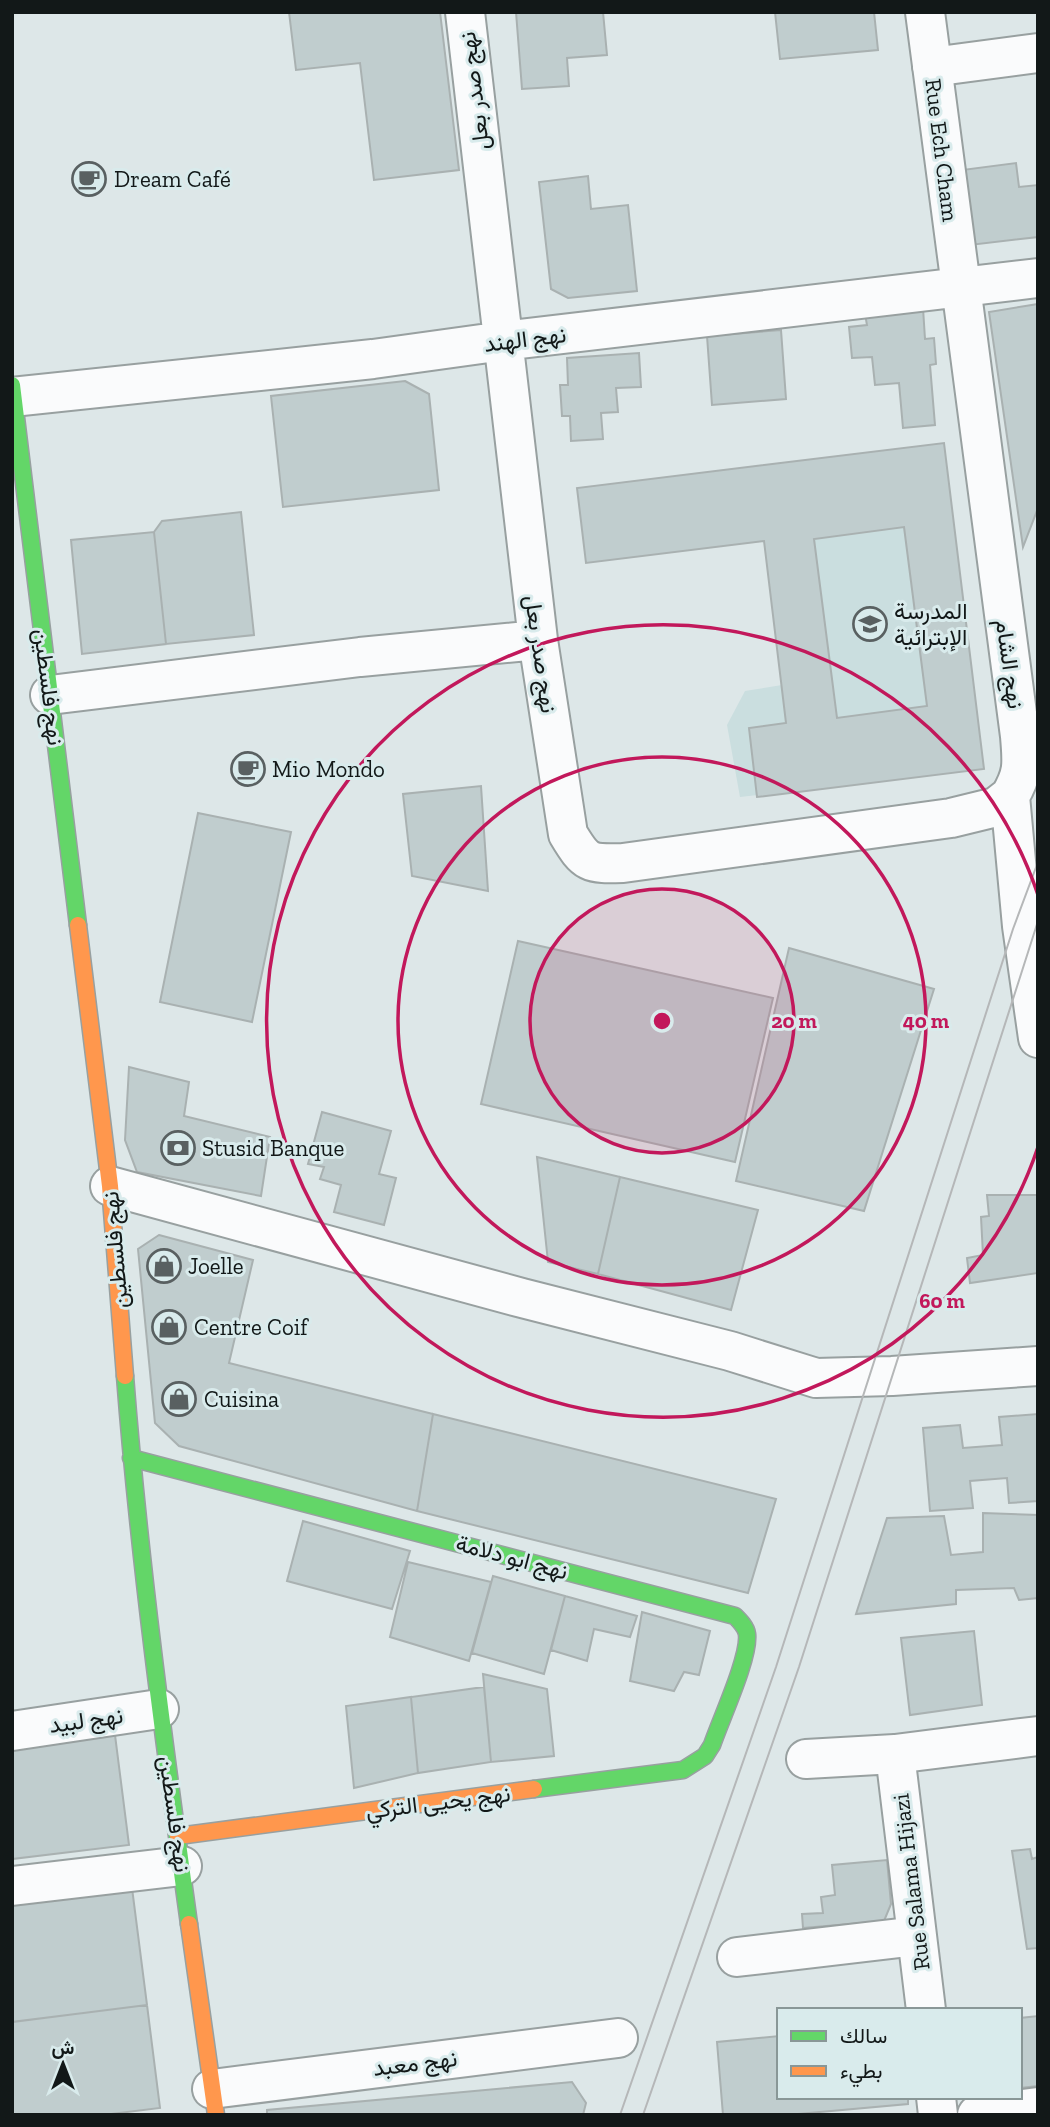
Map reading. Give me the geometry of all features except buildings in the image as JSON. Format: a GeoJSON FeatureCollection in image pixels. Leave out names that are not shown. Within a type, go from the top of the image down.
{"type":"FeatureCollection","features":[{"type":"Feature","properties":{"kind":"main road","name":"نهج فلسطين"},"geometry":{"type":"LineString","coordinates":[[13,393],[110,1186],[131,1458],[159,1709],[214,2108]]}},
{"type":"Feature","properties":{"kind":"main road","name":"نهج ابو دلامة"},"geometry":{"type":"LineString","coordinates":[[131,1458],[735,1616],[747,1634],[744,1654],[712,1745],[696,1763]]}},
{"type":"Feature","properties":{"kind":"main road","name":"نهج يحيى التركي"},"geometry":{"type":"LineString","coordinates":[[180,1851],[683,1770],[696,1763]]}},
{"type":"Feature","properties":{"kind":"street","name":"نهج صدر بعل"},"geometry":{"type":"LineString","coordinates":[[465,12],[538,640],[568,834],[579,852],[595,864],[622,863],[951,818],[996,807],[1010,796]]}},
{"type":"Feature","properties":{"kind":"street","name":"Rue Ech Cham"},"geometry":{"type":"LineString","coordinates":[[925,12],[960,287]]}},
{"type":"Feature","properties":{"kind":"street"},"geometry":{"type":"LineString","coordinates":[[932,66],[1038,53]]}},
{"type":"Feature","properties":{"kind":"street","name":"نهج الهند"},"geometry":{"type":"LineString","coordinates":[[13,393],[359,360],[1038,278]]}},
{"type":"Feature","properties":{"kind":"street","name":"نهج الشام"},"geometry":{"type":"LineString","coordinates":[[960,287],[1021,618],[1021,764],[1019,780],[1010,796],[1030,924],[1038,1038]]}},
{"type":"Feature","properties":{"kind":"street"},"geometry":{"type":"LineString","coordinates":[[50,695],[360,657],[538,640]]}},
{"type":"Feature","properties":{"kind":"street"},"geometry":{"type":"LineString","coordinates":[[110,1186],[730,1351],[816,1378],[892,1376],[1038,1366]]}},
{"type":"Feature","properties":{"kind":"street","name":"نهج لبيد"},"geometry":{"type":"LineString","coordinates":[[12,1731],[159,1709]]}},
{"type":"Feature","properties":{"kind":"street"},"geometry":{"type":"LineString","coordinates":[[806,1759],[895,1754],[1038,1736]]}},
{"type":"Feature","properties":{"kind":"street","name":"Rue Salama Hijazi"},"geometry":{"type":"LineString","coordinates":[[895,1754],[926,2008]]}},
{"type":"Feature","properties":{"kind":"street"},"geometry":{"type":"LineString","coordinates":[[12,1886],[180,1851]]}},
{"type":"Feature","properties":{"kind":"street"},"geometry":{"type":"LineString","coordinates":[[737,1957],[917,1936]]}},
{"type":"Feature","properties":{"kind":"street","name":"نهج معبد"},"geometry":{"type":"LineString","coordinates":[[214,2108],[618,2038]]}},
{"type":"Feature","properties":{"kind":"street"},"geometry":{"type":"LineString","coordinates":[[977,2115],[1038,2107]]}},
{"type":"Feature","properties":{"kind":"shaded area","name":"المدرسة الإبترائية"},"geometry":{"type":"Polygon","coordinates":[[[944,443],[984,769],[740,797],[727,725],[745,691],[782,685],[764,541],[586,563],[577,488],[944,443]]]}},
{"type":"Feature","properties":{"kind":"tram line"},"geometry":{"type":"LineString","coordinates":[[620,2115],[776,1667],[1013,929],[1038,862]]}},
{"type":"Feature","properties":{"kind":"tram line"},"geometry":{"type":"LineString","coordinates":[[643,2115],[799,1667],[1038,921]]}},
{"type":"Feature","properties":{"kind":"traffic: fast"},"geometry":{"type":"LineString","coordinates":[[12,385],[78,925]]}},
{"type":"Feature","properties":{"kind":"traffic: fast"},"geometry":{"type":"LineString","coordinates":[[125,1376],[145,1582],[189,1924]]}},
{"type":"Feature","properties":{"kind":"traffic: fast"},"geometry":{"type":"LineString","coordinates":[[131,1458],[735,1616],[742,1624],[747,1634],[744,1658],[712,1745],[705,1756],[683,1770],[534,1789]]}},
{"type":"Feature","properties":{"kind":"traffic: slow"},"geometry":{"type":"LineString","coordinates":[[78,925],[110,1186],[125,1376]]}},
{"type":"Feature","properties":{"kind":"traffic: slow"},"geometry":{"type":"LineString","coordinates":[[178,1836],[534,1789]]}},
{"type":"Feature","properties":{"kind":"traffic: slow"},"geometry":{"type":"LineString","coordinates":[[189,1924],[216,2115]]}},
{"type":"Feature","properties":{"kind":"place","name":"Dream Café"},"geometry":{"type":"Point","coordinates":[89,179]}},
{"type":"Feature","properties":{"kind":"place","name":"المدرسة الإبترائية"},"geometry":{"type":"Point","coordinates":[870,624]}},
{"type":"Feature","properties":{"kind":"place","name":"Mio Mondo"},"geometry":{"type":"Point","coordinates":[248,769]}},
{"type":"Feature","properties":{"kind":"place","name":"Stusid Banque"},"geometry":{"type":"Point","coordinates":[178,1148]}},
{"type":"Feature","properties":{"kind":"place","name":"Joelle"},"geometry":{"type":"Point","coordinates":[164,1266]}},
{"type":"Feature","properties":{"kind":"place","name":"Centre Coif"},"geometry":{"type":"Point","coordinates":[169,1327]}},
{"type":"Feature","properties":{"kind":"place","name":"Cuisina"},"geometry":{"type":"Point","coordinates":[179,1399]}}]}
